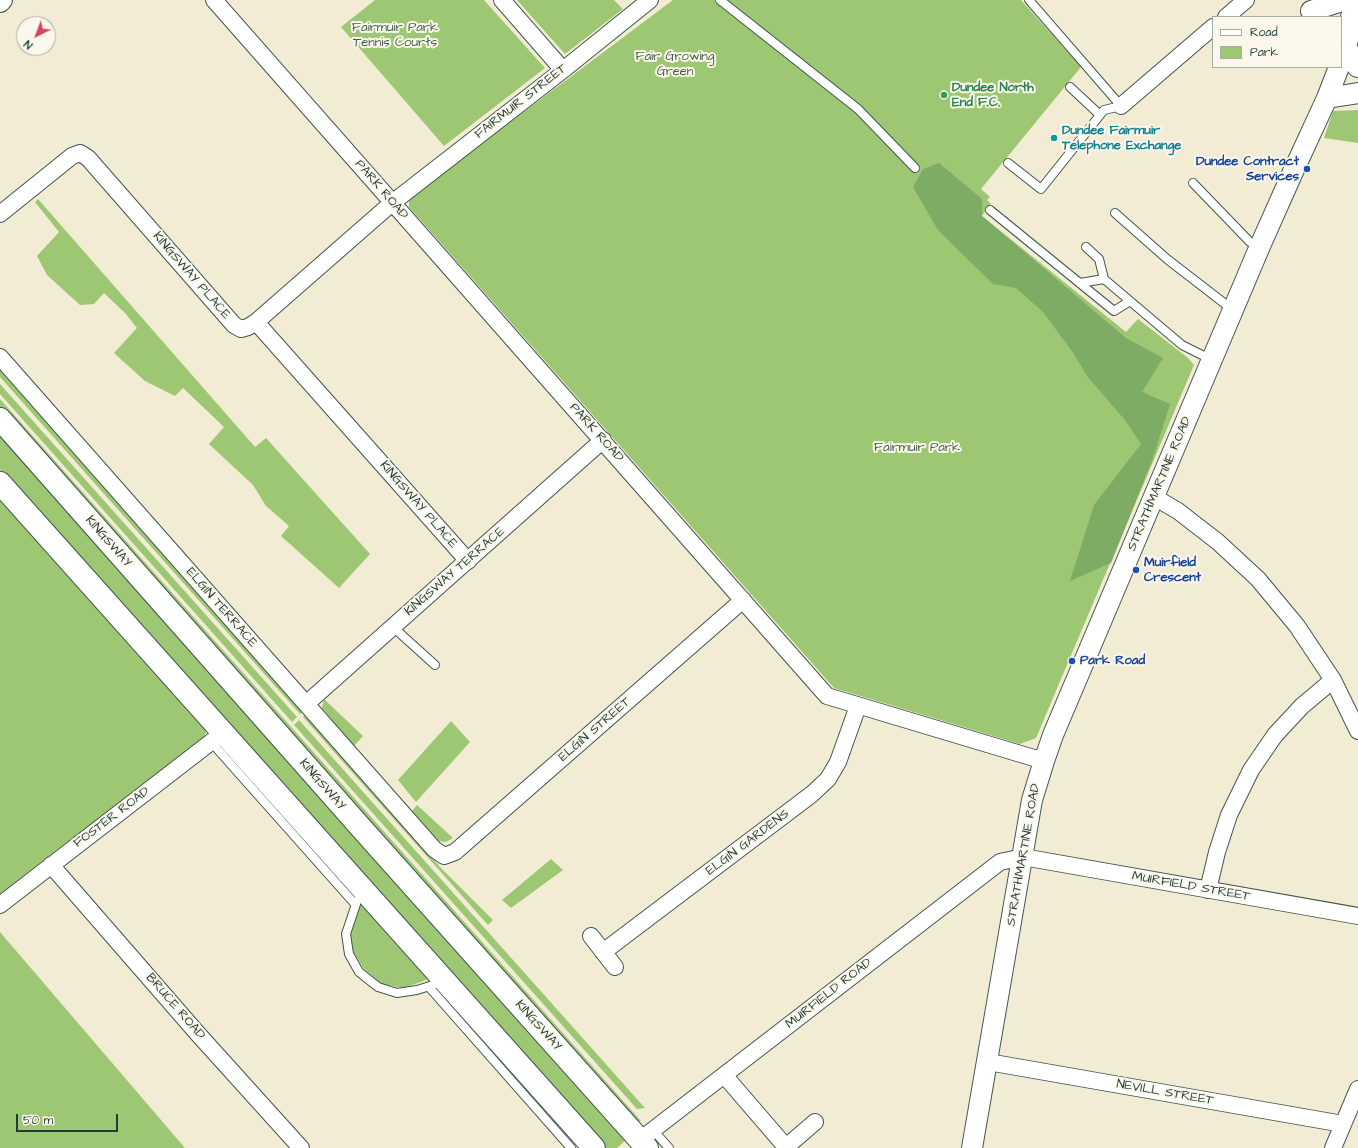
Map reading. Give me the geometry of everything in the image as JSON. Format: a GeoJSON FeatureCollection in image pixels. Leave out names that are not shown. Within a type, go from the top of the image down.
{"type":"FeatureCollection","features":[{"type":"Feature","properties":{"kind":"main road","name":"STRATHMARTINE ROAD"},"geometry":{"type":"LineString","coordinates":[[1342,55],[1356,0]]}},
{"type":"Feature","properties":{"kind":"main road"},"geometry":{"type":"LineString","coordinates":[[1342,55],[1358,66]]}},
{"type":"Feature","properties":{"kind":"main road","name":"KINGSWAY"},"geometry":{"type":"LineString","coordinates":[[0,420],[368,836],[646,1139]]}},
{"type":"Feature","properties":{"kind":"main road"},"geometry":{"type":"LineString","coordinates":[[0,483],[217,737],[436,983],[594,1148]]}},
{"type":"Feature","properties":{"kind":"street","name":"PARK ROAD"},"geometry":{"type":"LineString","coordinates":[[214,0],[827,696],[1044,761]]}},
{"type":"Feature","properties":{"kind":"street"},"geometry":{"type":"LineString","coordinates":[[502,0],[563,70]]}},
{"type":"Feature","properties":{"kind":"street","name":"FAIRMUIR STREET"},"geometry":{"type":"LineString","coordinates":[[256,322],[392,203],[563,70],[650,0]]}},
{"type":"Feature","properties":{"kind":"street"},"geometry":{"type":"LineString","coordinates":[[1227,16],[1246,0]]}},
{"type":"Feature","properties":{"kind":"street"},"geometry":{"type":"LineString","coordinates":[[1310,9],[1344,0]]}},
{"type":"Feature","properties":{"kind":"street"},"geometry":{"type":"LineString","coordinates":[[1121,106],[1212,29]]}},
{"type":"Feature","properties":{"kind":"street","name":"STRATHMARTINE ROAD"},"geometry":{"type":"LineString","coordinates":[[972,1148],[1032,800],[1044,761],[1056,728],[1260,246],[1327,98],[1337,68]]}},
{"type":"Feature","properties":{"kind":"street"},"geometry":{"type":"LineString","coordinates":[[1327,98],[1358,93]]}},
{"type":"Feature","properties":{"kind":"street","name":"KINGSWAY PLACE"},"geometry":{"type":"LineString","coordinates":[[0,214],[72,156],[80,153],[88,158],[234,325],[241,329],[256,322],[468,561]]}},
{"type":"Feature","properties":{"kind":"street","name":"ELGIN TERRACE"},"geometry":{"type":"LineString","coordinates":[[0,357],[434,849],[444,856]]}},
{"type":"Feature","properties":{"kind":"street","name":"KINGSWAY TERRACE"},"geometry":{"type":"LineString","coordinates":[[306,704],[603,440]]}},
{"type":"Feature","properties":{"kind":"street"},"geometry":{"type":"LineString","coordinates":[[1154,497],[1178,511],[1218,542],[1258,579],[1297,626],[1332,680],[1358,731]]}},
{"type":"Feature","properties":{"kind":"street","name":"ELGIN STREET"},"geometry":{"type":"LineString","coordinates":[[444,856],[455,852],[743,600]]}},
{"type":"Feature","properties":{"kind":"street"},"geometry":{"type":"LineString","coordinates":[[1208,890],[1216,852],[1229,815],[1251,770],[1275,734],[1302,706],[1332,680]]}},
{"type":"Feature","properties":{"kind":"street","name":"ELGIN GARDENS"},"geometry":{"type":"LineString","coordinates":[[603,952],[812,794],[828,779],[838,762],[858,706]]}},
{"type":"Feature","properties":{"kind":"street","name":"FOSTER ROAD"},"geometry":{"type":"LineString","coordinates":[[0,905],[217,737]]}},
{"type":"Feature","properties":{"kind":"street","name":"MUIRFIELD ROAD"},"geometry":{"type":"LineString","coordinates":[[646,1139],[724,1075],[1000,862],[1023,857]]}},
{"type":"Feature","properties":{"kind":"street","name":"MUIRFIELD STREET"},"geometry":{"type":"LineString","coordinates":[[1023,857],[1358,916]]}},
{"type":"Feature","properties":{"kind":"street","name":"BRUCE ROAD"},"geometry":{"type":"LineString","coordinates":[[51,865],[198,1034],[301,1148]]}},
{"type":"Feature","properties":{"kind":"street"},"geometry":{"type":"LineString","coordinates":[[591,936],[614,967]]}},
{"type":"Feature","properties":{"kind":"street","name":"NEVILL STREET"},"geometry":{"type":"LineString","coordinates":[[988,1062],[1343,1124]]}},
{"type":"Feature","properties":{"kind":"street"},"geometry":{"type":"LineString","coordinates":[[724,1075],[786,1147],[815,1122]]}},
{"type":"Feature","properties":{"kind":"street"},"geometry":{"type":"LineString","coordinates":[[1333,1148],[1358,1089]]}},
{"type":"Feature","properties":{"kind":"lane"},"geometry":{"type":"LineString","coordinates":[[720,0],[858,109],[915,168]]}},
{"type":"Feature","properties":{"kind":"lane"},"geometry":{"type":"LineString","coordinates":[[1008,163],[1040,189],[1104,110],[1121,106],[1029,0]]}},
{"type":"Feature","properties":{"kind":"lane"},"geometry":{"type":"LineString","coordinates":[[1070,87],[1100,115]]}},
{"type":"Feature","properties":{"kind":"lane"},"geometry":{"type":"LineString","coordinates":[[1193,183],[1250,242],[1260,246]]}},
{"type":"Feature","properties":{"kind":"lane"},"geometry":{"type":"LineString","coordinates":[[990,210],[1114,311],[1130,301]]}},
{"type":"Feature","properties":{"kind":"lane"},"geometry":{"type":"LineString","coordinates":[[1115,213],[1167,259],[1233,310]]}},
{"type":"Feature","properties":{"kind":"lane"},"geometry":{"type":"LineString","coordinates":[[1086,247],[1099,259],[1104,279],[1182,345],[1212,360]]}},
{"type":"Feature","properties":{"kind":"lane"},"geometry":{"type":"LineString","coordinates":[[1080,283],[1104,279]]}},
{"type":"Feature","properties":{"kind":"lane"},"geometry":{"type":"LineString","coordinates":[[393,627],[435,665]]}},
{"type":"Feature","properties":{"kind":"lane"},"geometry":{"type":"LineString","coordinates":[[359,896],[346,934],[349,954],[360,972],[378,987],[397,993],[436,983],[571,1148]]}},
{"type":"Feature","properties":{"kind":"lane","name":"KINGSWAY"},"geometry":{"type":"LineString","coordinates":[[646,1139],[669,1148]]}},
{"type":"Feature","properties":{"kind":"green space","name":"Fairmuir Park Tennis Courts"},"geometry":{"type":"Polygon","coordinates":[[[375,0],[484,0],[545,68],[444,146],[341,27],[375,0]]]}},
{"type":"Feature","properties":{"kind":"green space"},"geometry":{"type":"Polygon","coordinates":[[[517,0],[614,0],[623,9],[565,54],[517,0]]]}},
{"type":"Feature","properties":{"kind":"green space","name":"Fairmuir Park"},"geometry":{"type":"Polygon","coordinates":[[[673,0],[1021,0],[1081,67],[981,189],[990,197],[987,200],[991,204],[982,216],[1126,332],[1138,319],[1188,358],[1194,365],[1036,738],[1020,744],[834,688],[409,207],[409,198],[673,0]]]}},
{"type":"Feature","properties":{"kind":"green space"},"geometry":{"type":"Polygon","coordinates":[[[1358,110],[1358,143],[1324,138],[1333,111],[1358,110]]]}},
{"type":"Feature","properties":{"kind":"green space"},"geometry":{"type":"Polygon","coordinates":[[[939,163],[982,199],[982,216],[1126,338],[1163,358],[1142,392],[1170,404],[1152,461],[1111,563],[1070,581],[1094,505],[1141,444],[1125,420],[1087,376],[1074,354],[1043,312],[1016,288],[993,284],[938,230],[913,187],[923,169],[939,163]]]}},
{"type":"Feature","properties":{"kind":"green space"},"geometry":{"type":"Polygon","coordinates":[[[38,199],[255,447],[266,438],[370,554],[339,588],[281,536],[289,526],[266,506],[253,485],[209,444],[224,427],[183,388],[175,396],[145,381],[114,353],[137,328],[125,313],[104,293],[94,304],[80,305],[47,275],[37,256],[59,232],[35,202],[38,199]]]}},
{"type":"Feature","properties":{"kind":"green space"},"geometry":{"type":"Polygon","coordinates":[[[0,365],[304,711],[300,714],[0,377],[0,365]]]}},
{"type":"Feature","properties":{"kind":"green space"},"geometry":{"type":"Polygon","coordinates":[[[0,384],[297,717],[292,722],[0,394],[0,384]]]}},
{"type":"Feature","properties":{"kind":"green space"},"geometry":{"type":"Polygon","coordinates":[[[0,399],[641,1121],[633,1121],[0,409],[0,399]]]}},
{"type":"Feature","properties":{"kind":"green space"},"geometry":{"type":"Polygon","coordinates":[[[0,432],[628,1138],[617,1148],[604,1148],[0,470],[0,432]]]}},
{"type":"Feature","properties":{"kind":"green space"},"geometry":{"type":"Polygon","coordinates":[[[0,493],[203,722],[206,733],[198,747],[59,848],[0,894],[0,493]]]}},
{"type":"Feature","properties":{"kind":"green space"},"geometry":{"type":"Polygon","coordinates":[[[324,699],[363,736],[354,746],[322,708],[324,699]]]}},
{"type":"Feature","properties":{"kind":"green space"},"geometry":{"type":"Polygon","coordinates":[[[307,714],[440,867],[493,920],[488,925],[303,717],[307,714]]]}},
{"type":"Feature","properties":{"kind":"green space"},"geometry":{"type":"Polygon","coordinates":[[[299,720],[645,1108],[637,1109],[294,725],[299,720]]]}},
{"type":"Feature","properties":{"kind":"green space"},"geometry":{"type":"Polygon","coordinates":[[[451,721],[470,742],[416,802],[398,780],[451,721]]]}},
{"type":"Feature","properties":{"kind":"green space"},"geometry":{"type":"Polygon","coordinates":[[[417,805],[453,838],[446,842],[439,841],[412,811],[417,805]]]}},
{"type":"Feature","properties":{"kind":"green space"},"geometry":{"type":"Polygon","coordinates":[[[551,859],[563,870],[511,908],[502,900],[551,859]]]}},
{"type":"Feature","properties":{"kind":"green space"},"geometry":{"type":"Polygon","coordinates":[[[361,902],[429,979],[404,988],[382,984],[364,969],[352,950],[350,929],[361,902]]]}},
{"type":"Feature","properties":{"kind":"green space"},"geometry":{"type":"Polygon","coordinates":[[[0,932],[185,1148],[0,1148],[0,932]]]}},
{"type":"Feature","properties":{"kind":"place","name":"Dundee North End F.C."},"geometry":{"type":"Point","coordinates":[944,95]}},
{"type":"Feature","properties":{"kind":"place","name":"Dundee Fairmuir Telephone Exchange"},"geometry":{"type":"Point","coordinates":[1054,138]}},
{"type":"Feature","properties":{"kind":"place","name":"Dundee Contract Services"},"geometry":{"type":"Point","coordinates":[1307,169]}},
{"type":"Feature","properties":{"kind":"place","name":"Muirfield Crescent"},"geometry":{"type":"Point","coordinates":[1136,570]}},
{"type":"Feature","properties":{"kind":"place","name":"Park Road"},"geometry":{"type":"Point","coordinates":[1072,661]}},
{"type":"Feature","properties":{"kind":"park label","name":"Fair Growing Green"},"geometry":{"type":"Point","coordinates":[675,64]}}]}
